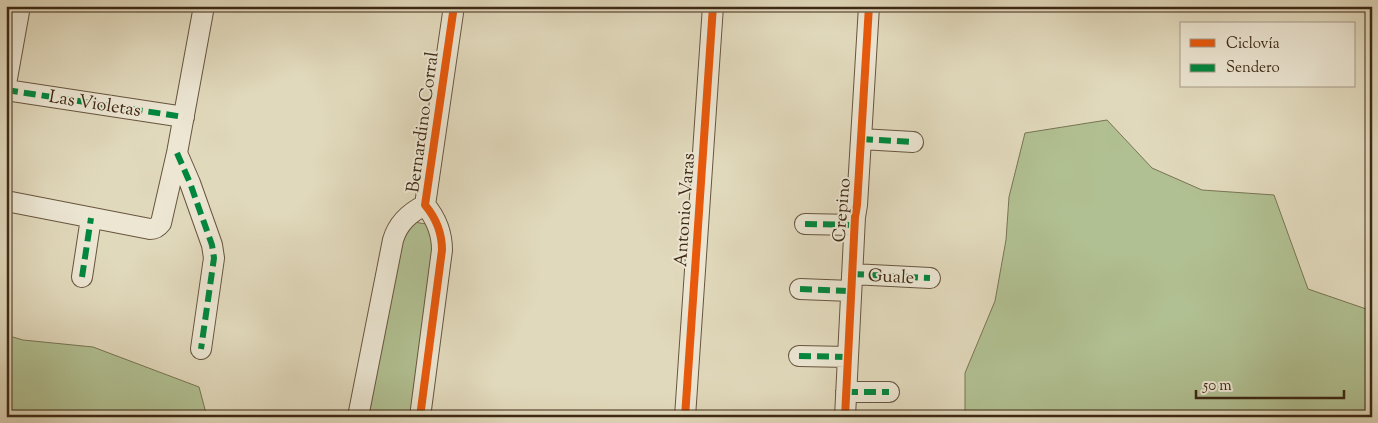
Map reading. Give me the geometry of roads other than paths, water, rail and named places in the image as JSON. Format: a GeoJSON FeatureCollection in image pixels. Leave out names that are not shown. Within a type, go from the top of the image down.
{"type":"FeatureCollection","features":[{"type":"Feature","properties":{"kind":"street"},"geometry":{"type":"LineString","coordinates":[[6,84],[20,6]]}},
{"type":"Feature","properties":{"kind":"street"},"geometry":{"type":"LineString","coordinates":[[6,201],[150,229],[156,228],[161,222],[177,153],[204,6]]}},
{"type":"Feature","properties":{"kind":"street","name":"Bernardino Corral"},"geometry":{"type":"LineString","coordinates":[[420,417],[442,250],[440,230],[431,212],[425,205],[454,6]]}},
{"type":"Feature","properties":{"kind":"street","name":"Antonio Varas"},"geometry":{"type":"LineString","coordinates":[[685,417],[713,6]]}},
{"type":"Feature","properties":{"kind":"street","name":"Crepino"},"geometry":{"type":"LineString","coordinates":[[845,417],[854,225],[857,205],[869,6]]}},
{"type":"Feature","properties":{"kind":"street","name":"Las Violetas"},"geometry":{"type":"LineString","coordinates":[[6,90],[184,117]]}},
{"type":"Feature","properties":{"kind":"street"},"geometry":{"type":"LineString","coordinates":[[861,139],[913,142]]}},
{"type":"Feature","properties":{"kind":"street"},"geometry":{"type":"LineString","coordinates":[[177,153],[212,245],[214,258],[201,349]]}},
{"type":"Feature","properties":{"kind":"street","name":"Bernardino Corral"},"geometry":{"type":"LineString","coordinates":[[358,417],[392,240],[395,232],[407,216],[425,205]]}},
{"type":"Feature","properties":{"kind":"street"},"geometry":{"type":"LineString","coordinates":[[82,276],[91,218]]}},
{"type":"Feature","properties":{"kind":"street"},"geometry":{"type":"LineString","coordinates":[[806,224],[854,225]]}},
{"type":"Feature","properties":{"kind":"street","name":"Guale"},"geometry":{"type":"LineString","coordinates":[[800,289],[851,282],[930,278]]}},
{"type":"Feature","properties":{"kind":"street"},"geometry":{"type":"LineString","coordinates":[[799,356],[848,357]]}},
{"type":"Feature","properties":{"kind":"street"},"geometry":{"type":"LineString","coordinates":[[846,392],[889,392]]}}]}
